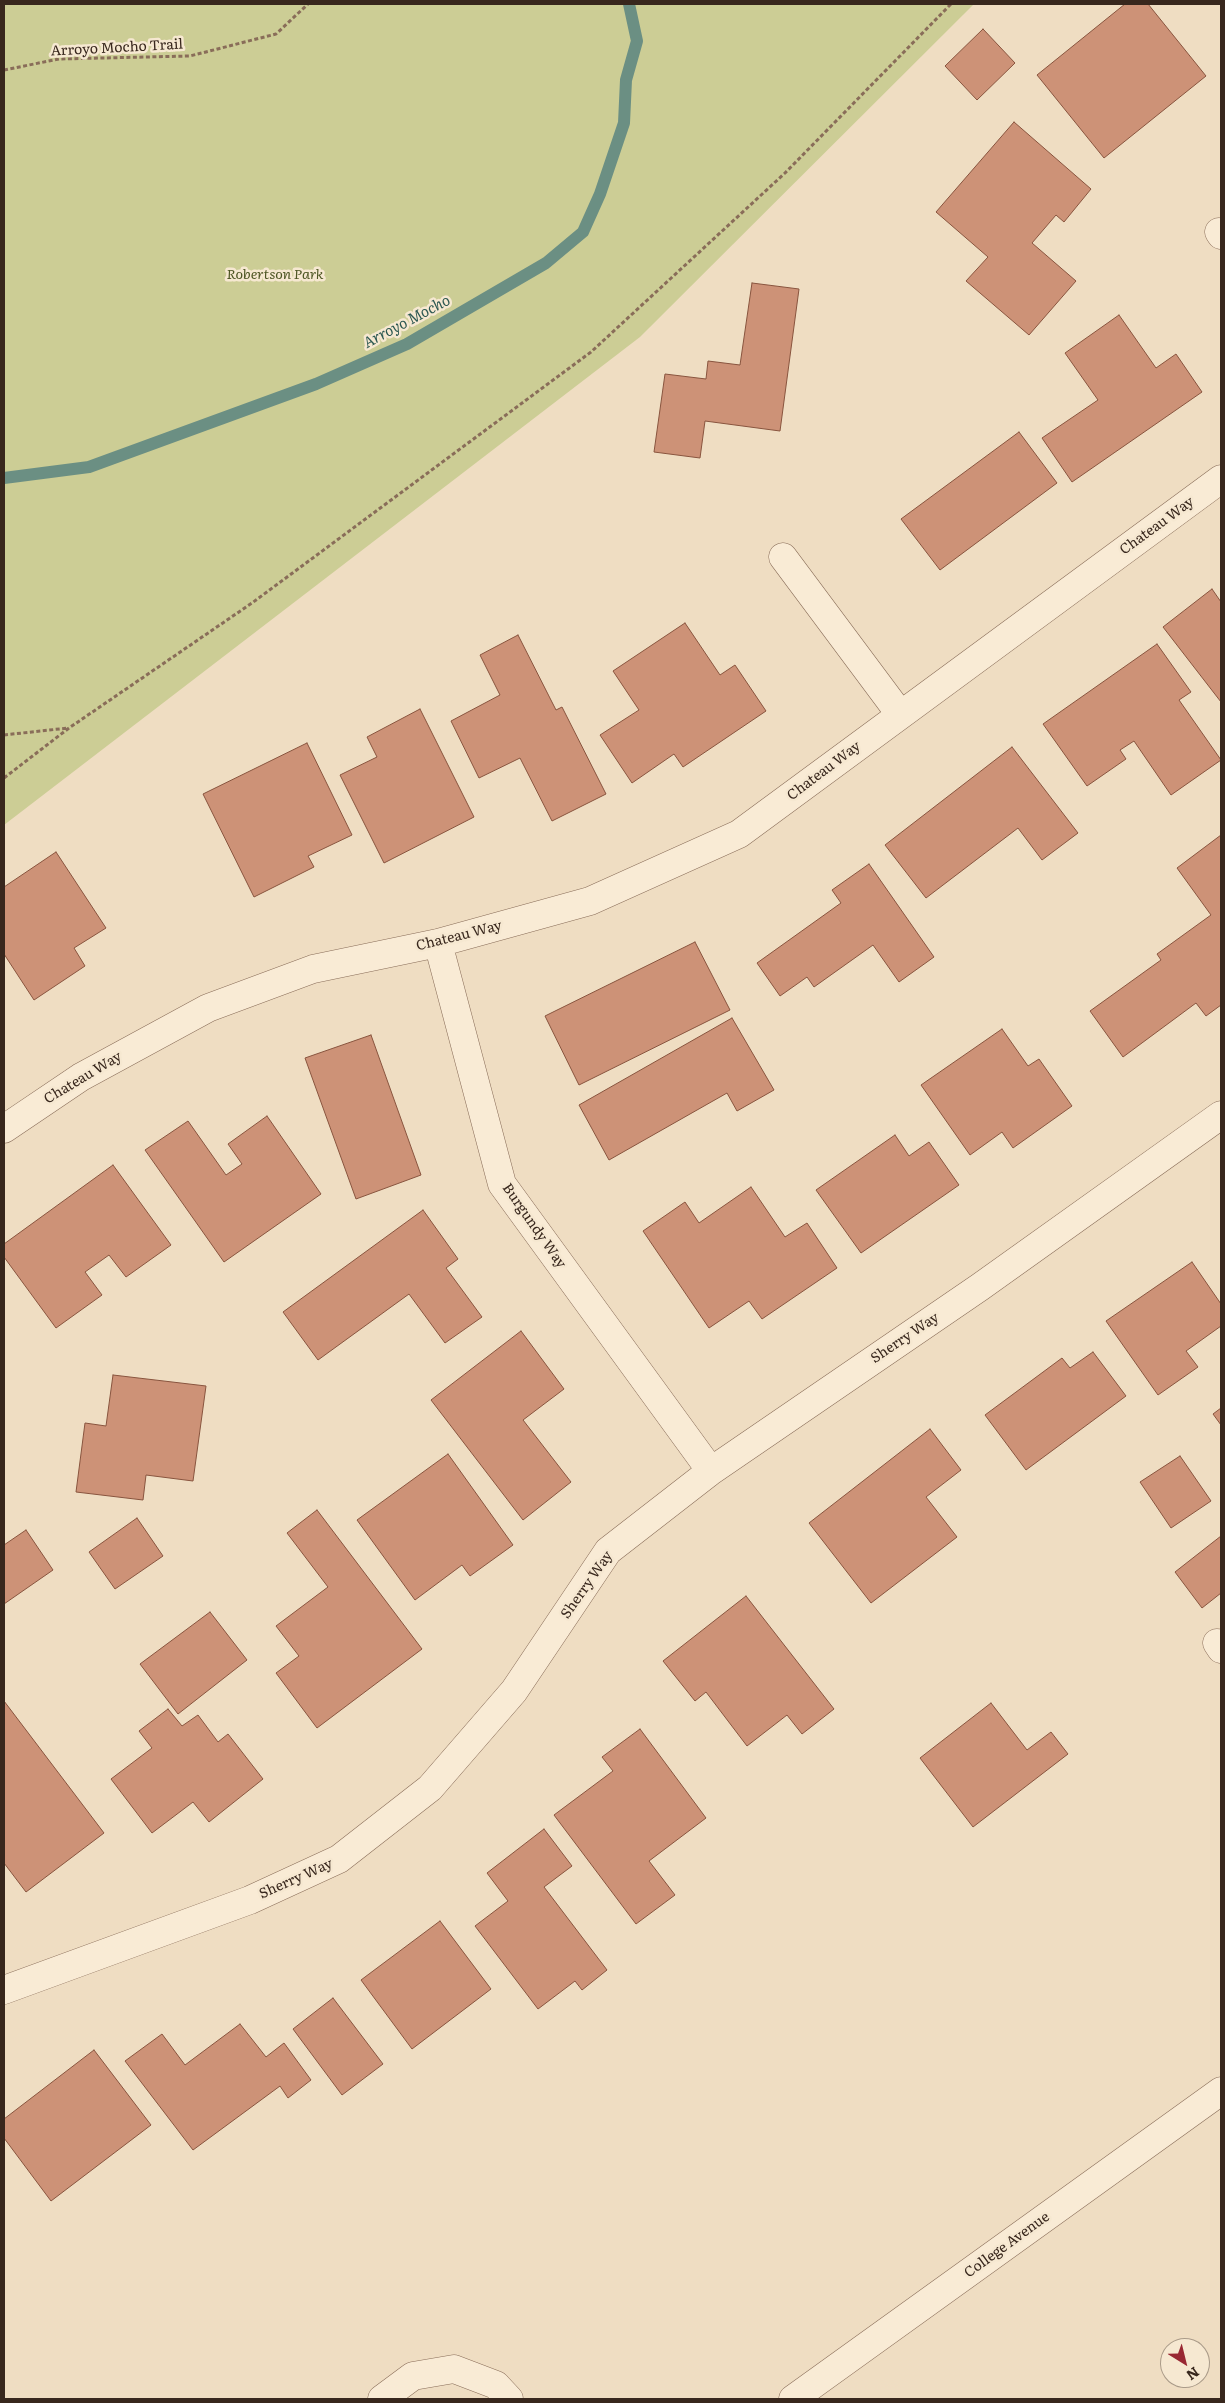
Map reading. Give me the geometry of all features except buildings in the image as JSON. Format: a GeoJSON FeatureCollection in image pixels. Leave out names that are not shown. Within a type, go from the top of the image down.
{"type":"FeatureCollection","features":[{"type":"Feature","properties":{"kind":"street","name":"Chateau Way"},"geometry":{"type":"LineString","coordinates":[[4,1129],[81,1077],[208,1008],[313,969],[438,943],[590,901],[739,834],[1221,479]]}},
{"type":"Feature","properties":{"kind":"street"},"geometry":{"type":"LineString","coordinates":[[783,557],[900,714]]}},
{"type":"Feature","properties":{"kind":"street","name":"Burgundy Way"},"geometry":{"type":"LineString","coordinates":[[438,943],[502,1184],[711,1471]]}},
{"type":"Feature","properties":{"kind":"street","name":"Sherry Way"},"geometry":{"type":"LineString","coordinates":[[4,1990],[250,1900],[339,1860],[436,1780],[514,1691],[608,1552],[711,1471],[980,1286],[1221,1116]]}},
{"type":"Feature","properties":{"kind":"street","name":"College Avenue"},"geometry":{"type":"LineString","coordinates":[[792,2399],[1221,2091]]}},
{"type":"Feature","properties":{"kind":"street"},"geometry":{"type":"LineString","coordinates":[[382,2399],[413,2376],[454,2369],[496,2385],[509,2399]]}},
{"type":"Feature","properties":{"kind":"path","name":"Arroyo Mocho Trail"},"geometry":{"type":"LineString","coordinates":[[4,70],[59,59],[190,56],[276,34],[308,4]]}},
{"type":"Feature","properties":{"kind":"path"},"geometry":{"type":"LineString","coordinates":[[4,778],[69,728],[252,603],[591,352],[785,173],[951,4]]}},
{"type":"Feature","properties":{"kind":"path"},"geometry":{"type":"LineString","coordinates":[[4,734],[69,728]]}},
{"type":"Feature","properties":{"kind":"green space","name":"Robertson Park"},"geometry":{"type":"Polygon","coordinates":[[[4,4],[974,4],[640,337],[4,825],[4,4]]]}},
{"type":"Feature","properties":{"kind":"waterway","name":"Arroyo Mocho"},"geometry":{"type":"LineString","coordinates":[[4,478],[89,467],[316,384],[407,344],[546,263],[583,232],[600,194],[624,123],[626,80],[637,41],[629,4]]}}]}
